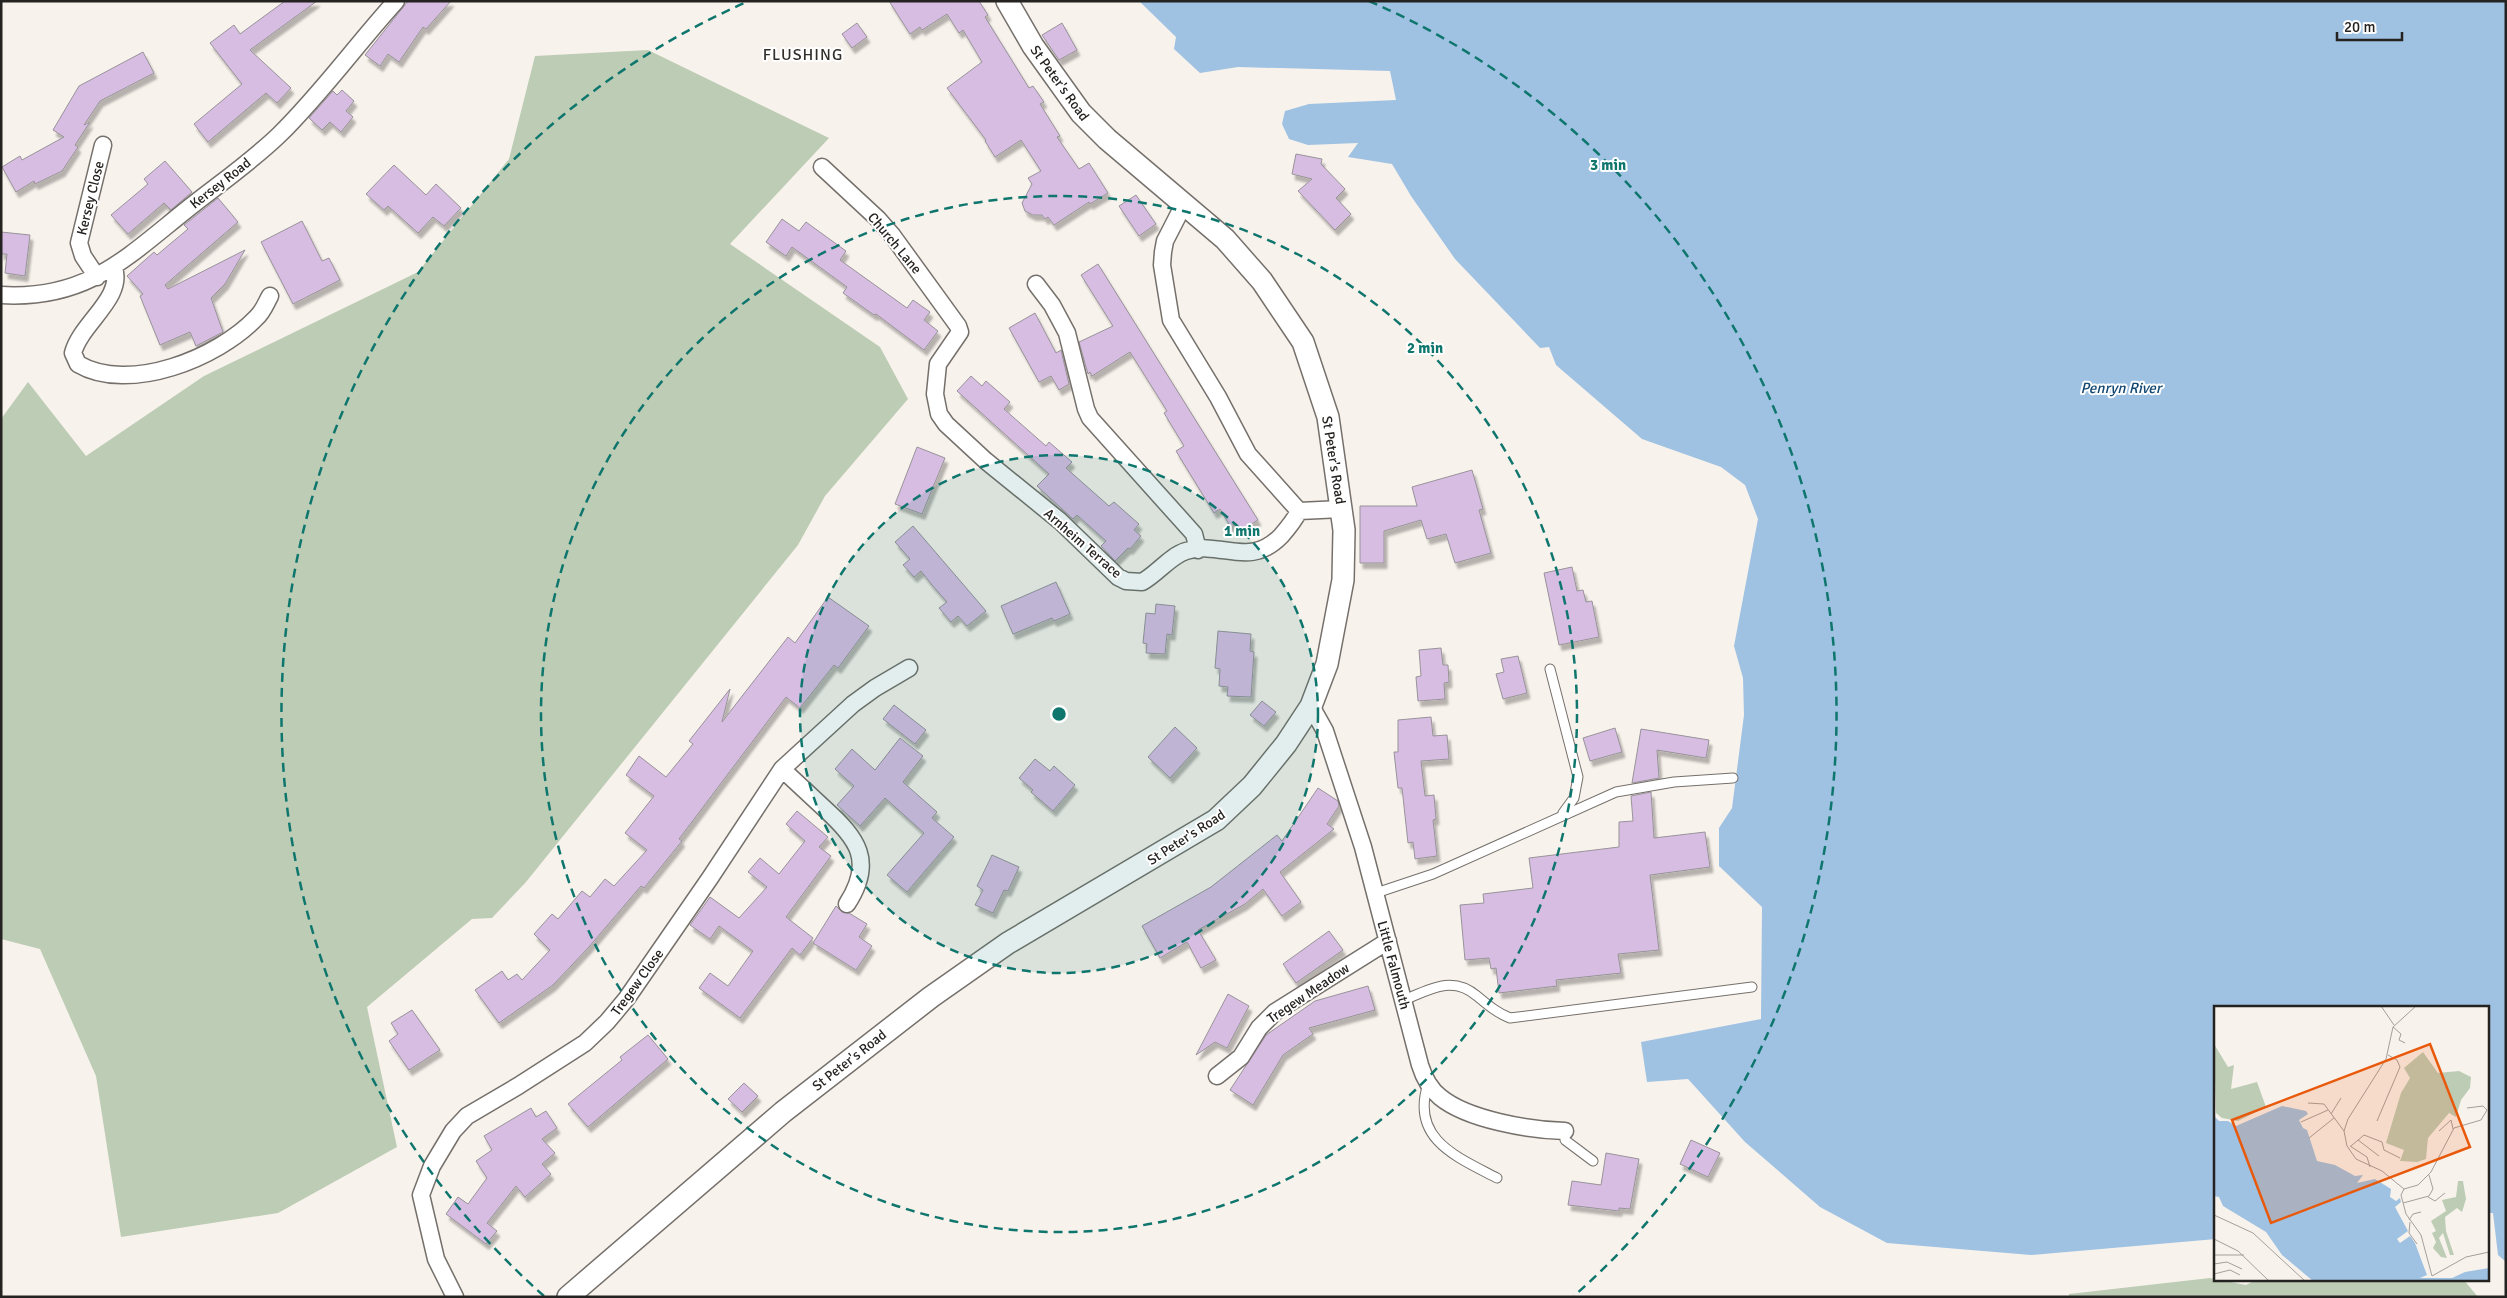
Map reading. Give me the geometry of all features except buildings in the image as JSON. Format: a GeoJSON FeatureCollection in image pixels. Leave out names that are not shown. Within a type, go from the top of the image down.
{"type":"FeatureCollection","features":[{"type":"Feature","properties":{"kind":"street","name":"Kersey Road"},"geometry":{"type":"LineString","coordinates":[[1,295],[34,295],[52,292],[97,277],[114,268],[278,136],[396,1]]}},
{"type":"Feature","properties":{"kind":"street","name":"St Peter's Road"},"geometry":{"type":"LineString","coordinates":[[568,1297],[783,1112],[931,997],[1008,943],[1216,820],[1268,767],[1311,706],[1327,664],[1339,611],[1344,552],[1342,509],[1328,416],[1303,342],[1262,281],[1212,226],[1107,139],[1080,113],[1033,46],[1007,1]]}},
{"type":"Feature","properties":{"kind":"street","name":"Kersey Close"},"geometry":{"type":"LineString","coordinates":[[97,277],[83,256],[79,243],[104,145]]}},
{"type":"Feature","properties":{"kind":"street","name":"Church Lane"},"geometry":{"type":"LineString","coordinates":[[822,167],[883,224],[958,326]]}},
{"type":"Feature","properties":{"kind":"street"},"geometry":{"type":"LineString","coordinates":[[1184,204],[1166,241],[1163,252],[1162,265],[1171,320],[1218,397],[1248,454],[1299,511],[1342,509]]}},
{"type":"Feature","properties":{"kind":"street"},"geometry":{"type":"LineString","coordinates":[[114,268],[117,276],[115,289],[82,333],[73,353],[78,364],[99,372],[131,375],[143,374],[202,356],[225,344],[256,319],[270,296]]}},
{"type":"Feature","properties":{"kind":"street"},"geometry":{"type":"LineString","coordinates":[[1036,284],[1052,305],[1067,333],[1086,409],[1090,418],[1194,534],[1198,550]]}},
{"type":"Feature","properties":{"kind":"street","name":"Arnheim Terrace"},"geometry":{"type":"LineString","coordinates":[[958,326],[960,332],[941,358],[936,380],[936,404],[946,424],[1007,480],[1060,521],[1118,577],[1126,581],[1142,582],[1180,554],[1198,550],[1245,554],[1263,550],[1274,543],[1290,526],[1299,511]]}},
{"type":"Feature","properties":{"kind":"street","name":"Tregew Close"},"geometry":{"type":"LineString","coordinates":[[455,1297],[436,1258],[421,1195],[432,1166],[453,1131],[466,1116],[518,1086],[584,1043],[607,1022],[627,998],[782,770],[854,704],[875,688],[909,668]]}},
{"type":"Feature","properties":{"kind":"street","name":"Little Falmouth"},"geometry":{"type":"LineString","coordinates":[[1311,706],[1325,731],[1336,762],[1376,893],[1420,1066],[1428,1084],[1440,1097],[1459,1108],[1480,1116],[1523,1126],[1565,1131]]}},
{"type":"Feature","properties":{"kind":"street"},"geometry":{"type":"LineString","coordinates":[[782,770],[848,830],[858,846],[859,877],[847,904]]}},
{"type":"Feature","properties":{"kind":"street","name":"Tregew Meadow"},"geometry":{"type":"LineString","coordinates":[[1217,1076],[1241,1057],[1259,1028],[1275,1012],[1388,941]]}},
{"type":"Feature","properties":{"kind":"lane"},"geometry":{"type":"LineString","coordinates":[[1550,669],[1578,776],[1574,798],[1561,815]]}},
{"type":"Feature","properties":{"kind":"lane"},"geometry":{"type":"LineString","coordinates":[[1376,893],[1434,874],[1521,836],[1561,815],[1630,788],[1733,778]]}},
{"type":"Feature","properties":{"kind":"lane"},"geometry":{"type":"LineString","coordinates":[[1404,1000],[1438,985],[1451,983],[1475,994],[1498,1014],[1510,1018],[1752,987]]}},
{"type":"Feature","properties":{"kind":"lane"},"geometry":{"type":"LineString","coordinates":[[1428,1084],[1423,1100],[1428,1126],[1434,1137],[1455,1156],[1497,1178]]}},
{"type":"Feature","properties":{"kind":"lane"},"geometry":{"type":"LineString","coordinates":[[1565,1131],[1565,1140],[1593,1161]]}},
{"type":"Feature","properties":{"kind":"green space"},"geometry":{"type":"Polygon","coordinates":[[[648,50],[829,138],[730,244],[880,347],[908,399],[825,496],[798,545],[526,882],[492,918],[472,919],[367,1007],[397,1147],[278,1213],[121,1237],[96,1076],[40,949],[1,939],[1,419],[28,382],[86,456],[204,376],[418,272],[509,159],[535,56],[648,50]]]}},
{"type":"Feature","properties":{"kind":"green space"},"geometry":{"type":"Polygon","coordinates":[[[2210,1278],[2246,1285],[2256,1280],[2464,1280],[2478,1297],[2069,1297],[2069,1294],[2210,1278]]]}},
{"type":"Feature","properties":{"kind":"water","name":"Penryn River"},"geometry":{"type":"Polygon","coordinates":[[[1139,1],[2506,1],[2506,1262],[2498,1255],[2493,1213],[2490,1213],[2490,1006],[2214,1006],[2214,1239],[2031,1255],[1887,1243],[1820,1207],[1745,1142],[1688,1079],[1647,1082],[1641,1042],[1761,1019],[1762,907],[1719,866],[1719,828],[1732,808],[1744,715],[1743,678],[1734,646],[1758,519],[1745,485],[1721,467],[1642,439],[1556,365],[1549,347],[1540,348],[1455,259],[1411,196],[1392,164],[1348,157],[1358,143],[1308,145],[1289,139],[1282,124],[1285,111],[1309,104],[1396,100],[1390,71],[1238,67],[1200,73],[1174,49],[1176,37],[1139,1]]]}},
{"type":"Feature","properties":{"kind":"district","name":"FLUSHING"},"geometry":{"type":"Point","coordinates":[803,54]}}]}
